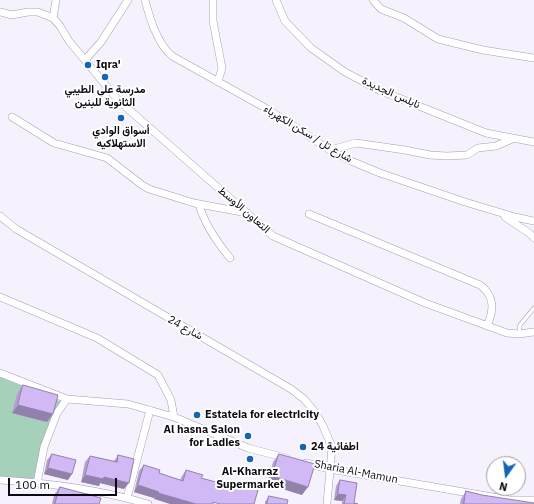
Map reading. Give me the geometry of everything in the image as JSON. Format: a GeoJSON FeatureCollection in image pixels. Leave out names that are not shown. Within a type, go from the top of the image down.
{"type":"FeatureCollection","features":[{"type":"Feature","properties":{"kind":"street"},"geometry":{"type":"LineString","coordinates":[[0,12],[12,15],[38,12],[53,18],[56,0]]}},
{"type":"Feature","properties":{"kind":"street"},"geometry":{"type":"LineString","coordinates":[[85,60],[101,42],[128,0]]}},
{"type":"Feature","properties":{"kind":"street","name":"شارع تل / سكن الكهرباء"},"geometry":{"type":"LineString","coordinates":[[145,0],[155,29],[167,51],[172,56],[281,117],[330,150],[365,167],[439,193],[496,212],[534,221]]}},
{"type":"Feature","properties":{"kind":"street"},"geometry":{"type":"LineString","coordinates":[[213,0],[213,21],[222,68],[218,82]]}},
{"type":"Feature","properties":{"kind":"street","name":"نابلس الجديدة"},"geometry":{"type":"LineString","coordinates":[[276,0],[285,21],[311,48],[345,72],[379,90],[486,133],[534,142]]}},
{"type":"Feature","properties":{"kind":"street"},"geometry":{"type":"LineString","coordinates":[[373,0],[381,9],[404,18],[438,38],[483,50],[534,58]]}},
{"type":"Feature","properties":{"kind":"street","name":"التعاون الأوسط"},"geometry":{"type":"LineString","coordinates":[[53,18],[60,26],[66,37],[118,100],[273,236],[425,303],[487,326],[507,333],[519,334],[534,332]]}},
{"type":"Feature","properties":{"kind":"street"},"geometry":{"type":"LineString","coordinates":[[12,117],[54,143],[107,158],[146,188],[199,204],[247,213]]}},
{"type":"Feature","properties":{"kind":"street"},"geometry":{"type":"LineString","coordinates":[[330,150],[356,143],[398,149],[430,156],[447,156],[467,154],[478,148],[496,146],[512,139]]}},
{"type":"Feature","properties":{"kind":"street"},"geometry":{"type":"LineString","coordinates":[[199,204],[202,214],[211,231],[230,258]]}},
{"type":"Feature","properties":{"kind":"street"},"geometry":{"type":"LineString","coordinates":[[309,214],[480,285],[490,295],[492,304],[492,314],[487,326]]}},
{"type":"Feature","properties":{"kind":"street","name":"شارع 24"},"geometry":{"type":"LineString","coordinates":[[0,216],[16,228],[59,254],[291,389],[304,399],[315,412],[332,447],[327,504]]}},
{"type":"Feature","properties":{"kind":"street"},"geometry":{"type":"LineString","coordinates":[[505,217],[534,238]]}},
{"type":"Feature","properties":{"kind":"street"},"geometry":{"type":"LineString","coordinates":[[0,297],[97,338],[158,375],[171,400],[174,417]]}},
{"type":"Feature","properties":{"kind":"street","name":"Sharia Al-Mamun"},"geometry":{"type":"LineString","coordinates":[[0,373],[67,399],[128,404],[150,410],[174,417],[248,448],[330,469],[510,500],[534,500]]}},
{"type":"Feature","properties":{"kind":"street"},"geometry":{"type":"LineString","coordinates":[[37,482],[44,447],[57,413],[67,399]]}},
{"type":"Feature","properties":{"kind":"street"},"geometry":{"type":"LineString","coordinates":[[127,498],[150,410]]}},
{"type":"Feature","properties":{"kind":"street"},"geometry":{"type":"LineString","coordinates":[[0,480],[37,482],[127,498],[148,504]]}},
{"type":"Feature","properties":{"kind":"lane"},"geometry":{"type":"LineString","coordinates":[[519,334],[520,325],[534,308]]}},
{"type":"Feature","properties":{"kind":"green space"},"geometry":{"type":"Polygon","coordinates":[[[0,377],[62,402],[35,479],[0,477],[0,377]]]}},
{"type":"Feature","properties":{"kind":"building"},"geometry":{"type":"Polygon","coordinates":[[[23,385],[58,395],[53,414],[18,405],[23,385]]]}},
{"type":"Feature","properties":{"kind":"building"},"geometry":{"type":"Polygon","coordinates":[[[52,454],[76,460],[72,474],[48,468],[52,454]]]}},
{"type":"Feature","properties":{"kind":"building"},"geometry":{"type":"Polygon","coordinates":[[[279,454],[315,464],[308,487],[272,476],[279,454]]]}},
{"type":"Feature","properties":{"kind":"building"},"geometry":{"type":"Polygon","coordinates":[[[118,455],[134,459],[129,483],[104,477],[103,479],[85,475],[90,456],[117,462],[118,455]]]}},
{"type":"Feature","properties":{"kind":"building"},"geometry":{"type":"Polygon","coordinates":[[[144,465],[160,470],[159,473],[183,481],[186,470],[203,475],[201,478],[227,485],[227,483],[258,490],[254,504],[220,504],[213,502],[213,504],[196,504],[158,493],[159,492],[138,485],[144,465]]]}},
{"type":"Feature","properties":{"kind":"building"},"geometry":{"type":"Polygon","coordinates":[[[340,480],[357,483],[354,503],[358,504],[344,504],[346,495],[338,494],[340,480]]]}},
{"type":"Feature","properties":{"kind":"building"},"geometry":{"type":"Polygon","coordinates":[[[60,487],[101,498],[99,504],[55,504],[60,487]]]}},
{"type":"Feature","properties":{"kind":"building"},"geometry":{"type":"Polygon","coordinates":[[[466,491],[486,496],[534,503],[534,504],[464,504],[466,491]]]}},
{"type":"Feature","properties":{"kind":"building"},"geometry":{"type":"Polygon","coordinates":[[[269,496],[288,500],[287,504],[267,504],[269,496]]]}},
{"type":"Feature","properties":{"kind":"place","name":"Iqra'"},"geometry":{"type":"Point","coordinates":[88,65]}},
{"type":"Feature","properties":{"kind":"place","name":"مدرسة علي الطيبي الثانوية للبنين"},"geometry":{"type":"Point","coordinates":[105,77]}},
{"type":"Feature","properties":{"kind":"place","name":"أسواق الوادي الاستهلاكيه"},"geometry":{"type":"Point","coordinates":[121,118]}},
{"type":"Feature","properties":{"kind":"place","name":"Estateia for electricity"},"geometry":{"type":"Point","coordinates":[197,415]}},
{"type":"Feature","properties":{"kind":"place","name":"Al hasna Salon for Ladies"},"geometry":{"type":"Point","coordinates":[248,436]}},
{"type":"Feature","properties":{"kind":"place","name":"اطفائية 24"},"geometry":{"type":"Point","coordinates":[303,447]}},
{"type":"Feature","properties":{"kind":"place","name":"Al-Kharraz Supermarket"},"geometry":{"type":"Point","coordinates":[250,459]}}]}
